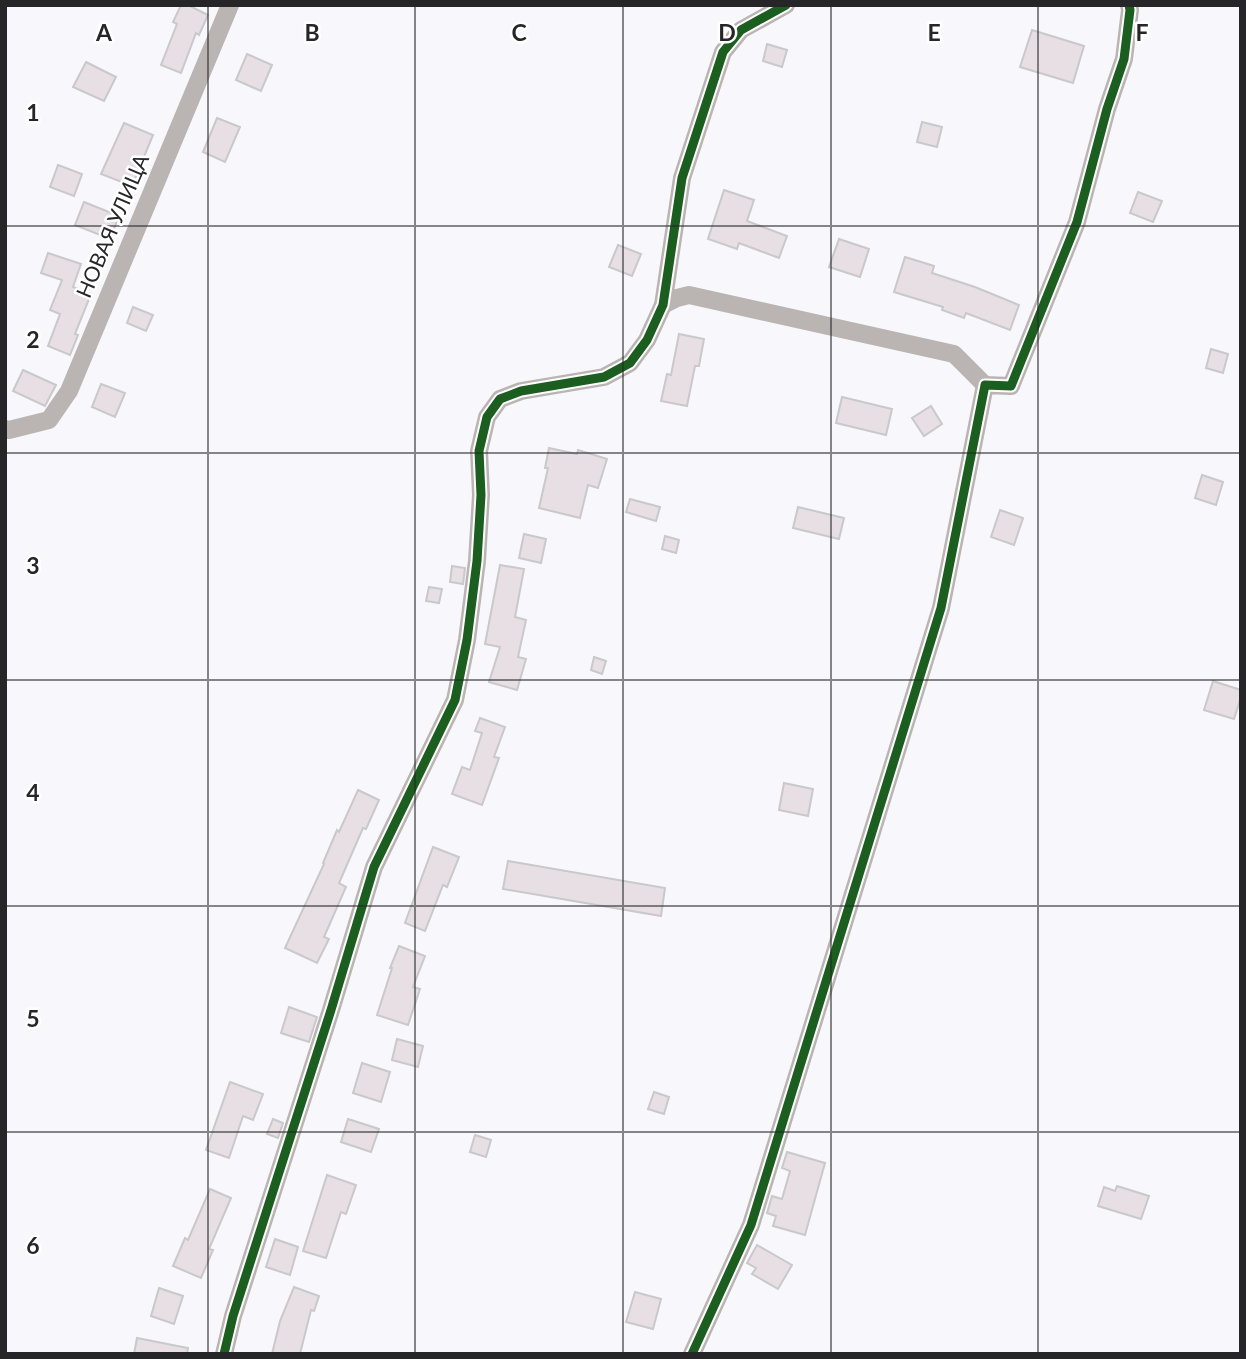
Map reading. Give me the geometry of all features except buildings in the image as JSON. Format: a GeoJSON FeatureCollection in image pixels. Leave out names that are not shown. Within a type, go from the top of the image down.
{"type":"FeatureCollection","features":[{"type":"Feature","properties":{"kind":"street","name":"НОВАЯ УЛИЦА"},"geometry":{"type":"LineString","coordinates":[[5,429],[49,420],[69,391],[230,5]]}},
{"type":"Feature","properties":{"kind":"street"},"geometry":{"type":"LineString","coordinates":[[224,1354],[233,1316],[374,867],[455,700],[467,640],[475,575],[481,495],[479,451],[486,417],[500,399],[521,391],[604,377],[630,363],[647,340],[663,305],[682,178],[723,52],[741,30],[786,5]]}},
{"type":"Feature","properties":{"kind":"street"},"geometry":{"type":"LineString","coordinates":[[663,305],[690,295],[954,354],[985,385],[1011,386],[1077,222],[1107,109],[1124,60],[1129,5]]}},
{"type":"Feature","properties":{"kind":"street"},"geometry":{"type":"LineString","coordinates":[[692,1354],[751,1224],[941,608],[985,385]]}},
{"type":"Feature","properties":{"kind":"cycle path"},"geometry":{"type":"LineString","coordinates":[[224,1354],[233,1316],[374,867],[455,700],[467,640],[477,561],[481,495],[479,451],[487,417],[500,399],[521,391],[604,377],[630,363],[647,340],[663,305],[682,178],[723,52],[741,30],[786,5]]}},
{"type":"Feature","properties":{"kind":"cycle path"},"geometry":{"type":"LineString","coordinates":[[692,1354],[751,1225],[941,608],[985,385],[1011,386],[1077,222],[1107,109],[1124,59],[1129,5]]}}]}
